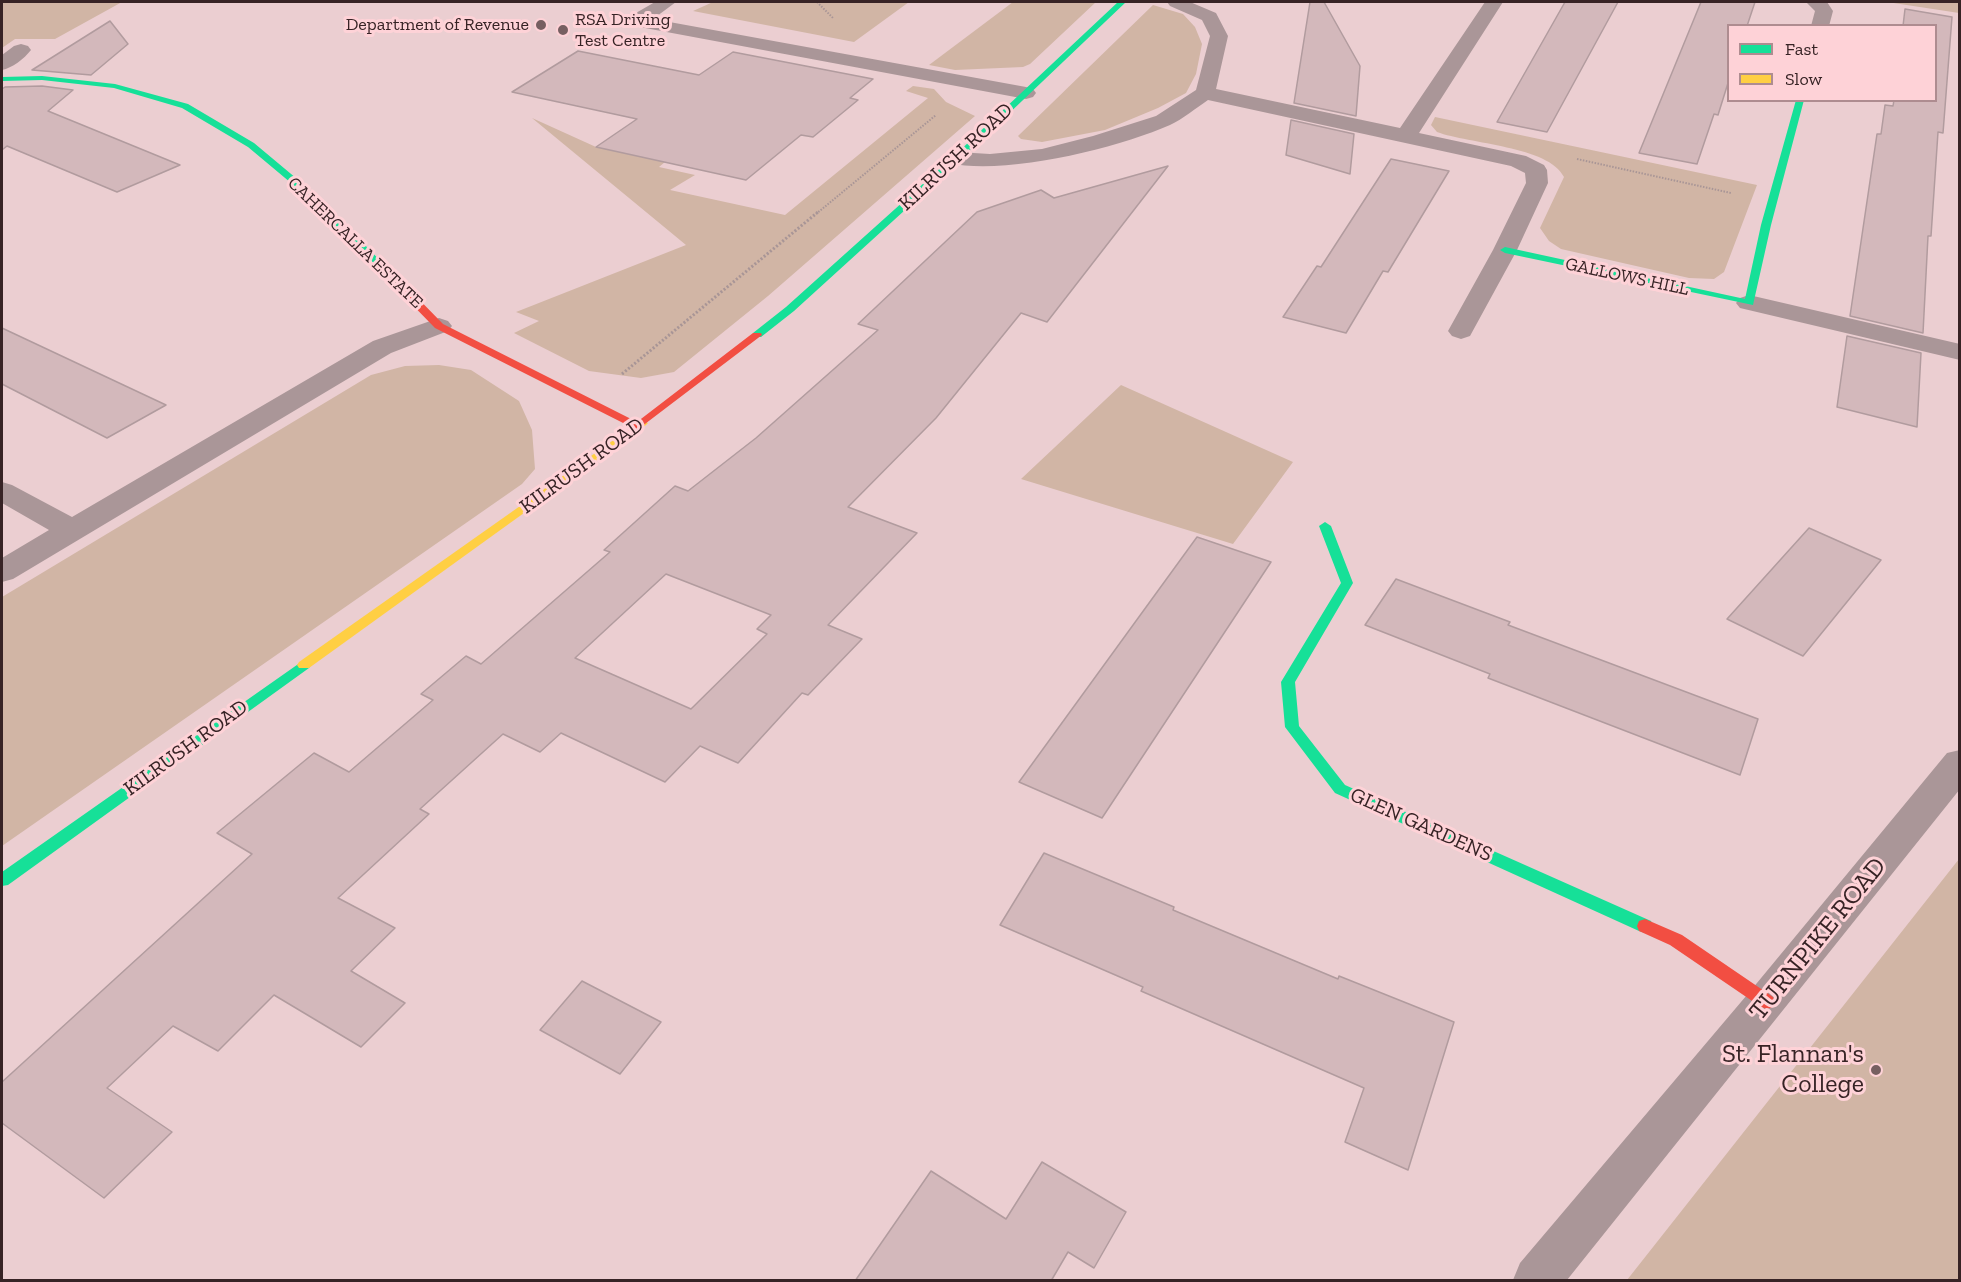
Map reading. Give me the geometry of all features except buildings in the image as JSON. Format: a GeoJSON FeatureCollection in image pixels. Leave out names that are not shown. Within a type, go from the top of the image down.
{"type":"FeatureCollection","features":[{"type":"Feature","properties":{"kind":"street"},"geometry":{"type":"LineString","coordinates":[[667,2],[636,21],[1026,93]]}},
{"type":"Feature","properties":{"kind":"street","name":"KILRUSH ROAD"},"geometry":{"type":"LineString","coordinates":[[2,880],[637,427],[790,309],[957,158],[1122,2]]}},
{"type":"Feature","properties":{"kind":"street"},"geometry":{"type":"LineString","coordinates":[[957,158],[990,160],[1042,155],[1100,141],[1163,120],[1205,93],[1219,36],[1210,17],[1176,2]]}},
{"type":"Feature","properties":{"kind":"street"},"geometry":{"type":"LineString","coordinates":[[1406,136],[1494,2]]}},
{"type":"Feature","properties":{"kind":"street"},"geometry":{"type":"LineString","coordinates":[[1815,2],[1819,3],[1824,11],[1821,24]]}},
{"type":"Feature","properties":{"kind":"street"},"geometry":{"type":"LineString","coordinates":[[2,64],[21,50]]}},
{"type":"Feature","properties":{"kind":"street","name":"CAHERCALLA ESTATE"},"geometry":{"type":"LineString","coordinates":[[2,79],[42,78],[116,86],[185,106],[251,145],[312,196],[440,326],[637,427]]}},
{"type":"Feature","properties":{"kind":"street"},"geometry":{"type":"LineString","coordinates":[[1205,93],[1518,161],[1536,170],[1537,183],[1505,250],[1461,331]]}},
{"type":"Feature","properties":{"kind":"street"},"geometry":{"type":"LineString","coordinates":[[1749,303],[1799,102]]}},
{"type":"Feature","properties":{"kind":"street","name":"GALLOWS HILL"},"geometry":{"type":"LineString","coordinates":[[1505,250],[1959,352]]}},
{"type":"Feature","properties":{"kind":"street","name":"CAHERCALLA ESTATE"},"geometry":{"type":"LineString","coordinates":[[2,572],[382,347],[440,326]]}},
{"type":"Feature","properties":{"kind":"street"},"geometry":{"type":"LineString","coordinates":[[2,491],[72,530]]}},
{"type":"Feature","properties":{"kind":"street","name":"GLEN GARDENS"},"geometry":{"type":"LineString","coordinates":[[1325,526],[1347,583],[1288,682],[1292,727],[1340,789],[1676,940],[1767,1002]]}},
{"type":"Feature","properties":{"kind":"street","name":"TURNPIKE ROAD"},"geometry":{"type":"LineString","coordinates":[[1538,1281],[1959,763]]}},
{"type":"Feature","properties":{"kind":"path"},"geometry":{"type":"LineString","coordinates":[[1576,159],[1773,202]]}},
{"type":"Feature","properties":{"kind":"shaded area"},"geometry":{"type":"Polygon","coordinates":[[[2,2],[122,2],[55,39],[15,39],[2,48],[2,2]]]}},
{"type":"Feature","properties":{"kind":"shaded area"},"geometry":{"type":"Polygon","coordinates":[[[713,2],[909,2],[854,42],[693,11],[713,2]]]}},
{"type":"Feature","properties":{"kind":"shaded area"},"geometry":{"type":"Polygon","coordinates":[[[1013,2],[1096,2],[1030,64],[1023,67],[955,70],[929,65],[1013,2]]]}},
{"type":"Feature","properties":{"kind":"shaded area"},"geometry":{"type":"Polygon","coordinates":[[[1887,2],[1959,2],[1959,13],[1887,2]]]}},
{"type":"Feature","properties":{"kind":"shaded area"},"geometry":{"type":"Polygon","coordinates":[[[1153,5],[1183,14],[1195,27],[1202,44],[1196,74],[1186,93],[1158,108],[1105,130],[1042,142],[1021,139],[1018,136],[1153,5]]]}},
{"type":"Feature","properties":{"kind":"shaded area"},"geometry":{"type":"Polygon","coordinates":[[[913,86],[934,89],[946,102],[975,116],[768,296],[674,372],[641,378],[589,371],[514,333],[539,321],[516,312],[686,245],[532,118],[596,147],[665,162],[659,167],[695,175],[670,190],[785,215],[928,98],[906,91],[913,86]]]}},
{"type":"Feature","properties":{"kind":"shaded area"},"geometry":{"type":"Polygon","coordinates":[[[1435,117],[1757,185],[1724,272],[1714,279],[1689,278],[1561,249],[1549,241],[1540,228],[1564,177],[1556,167],[1526,152],[1437,132],[1431,125],[1435,117]]]}},
{"type":"Feature","properties":{"kind":"shaded area"},"geometry":{"type":"Polygon","coordinates":[[[439,365],[471,370],[519,401],[532,430],[535,469],[522,484],[2,846],[2,597],[371,375],[405,366],[439,365]]]}},
{"type":"Feature","properties":{"kind":"shaded area"},"geometry":{"type":"Polygon","coordinates":[[[1121,385],[1293,462],[1233,544],[1021,479],[1121,385]]]}},
{"type":"Feature","properties":{"kind":"shaded area","name":"St. Flannan's College"},"geometry":{"type":"Polygon","coordinates":[[[1959,859],[1959,1280],[1627,1280],[1959,859]]]}},
{"type":"Feature","properties":{"kind":"traffic: fast"},"geometry":{"type":"LineString","coordinates":[[757,335],[790,309],[957,158],[1122,2]]}},
{"type":"Feature","properties":{"kind":"traffic: fast"},"geometry":{"type":"LineString","coordinates":[[2,79],[42,78],[115,86],[185,106],[251,145],[312,196],[398,284]]}},
{"type":"Feature","properties":{"kind":"traffic: fast"},"geometry":{"type":"LineString","coordinates":[[1505,250],[1749,303],[1766,225],[1799,102]]}},
{"type":"Feature","properties":{"kind":"traffic: fast"},"geometry":{"type":"LineString","coordinates":[[1325,526],[1347,583],[1288,682],[1292,727],[1340,789],[1645,926]]}},
{"type":"Feature","properties":{"kind":"traffic: fast"},"geometry":{"type":"LineString","coordinates":[[2,880],[304,665]]}},
{"type":"Feature","properties":{"kind":"traffic: slow"},"geometry":{"type":"LineString","coordinates":[[304,665],[642,423]]}},
{"type":"Feature","properties":{"kind":"traffic: jam"},"geometry":{"type":"LineString","coordinates":[[398,284],[439,326],[637,427]]}},
{"type":"Feature","properties":{"kind":"traffic: jam"},"geometry":{"type":"LineString","coordinates":[[642,423],[757,335]]}},
{"type":"Feature","properties":{"kind":"traffic: jam"},"geometry":{"type":"LineString","coordinates":[[1645,926],[1676,940],[1767,1002]]}},
{"type":"Feature","properties":{"kind":"place","name":"Department of Revenue"},"geometry":{"type":"Point","coordinates":[541,25]}},
{"type":"Feature","properties":{"kind":"place","name":"RSA Driving Test Centre"},"geometry":{"type":"Point","coordinates":[563,30]}},
{"type":"Feature","properties":{"kind":"place","name":"St. Flannan's College"},"geometry":{"type":"Point","coordinates":[1876,1070]}}]}
